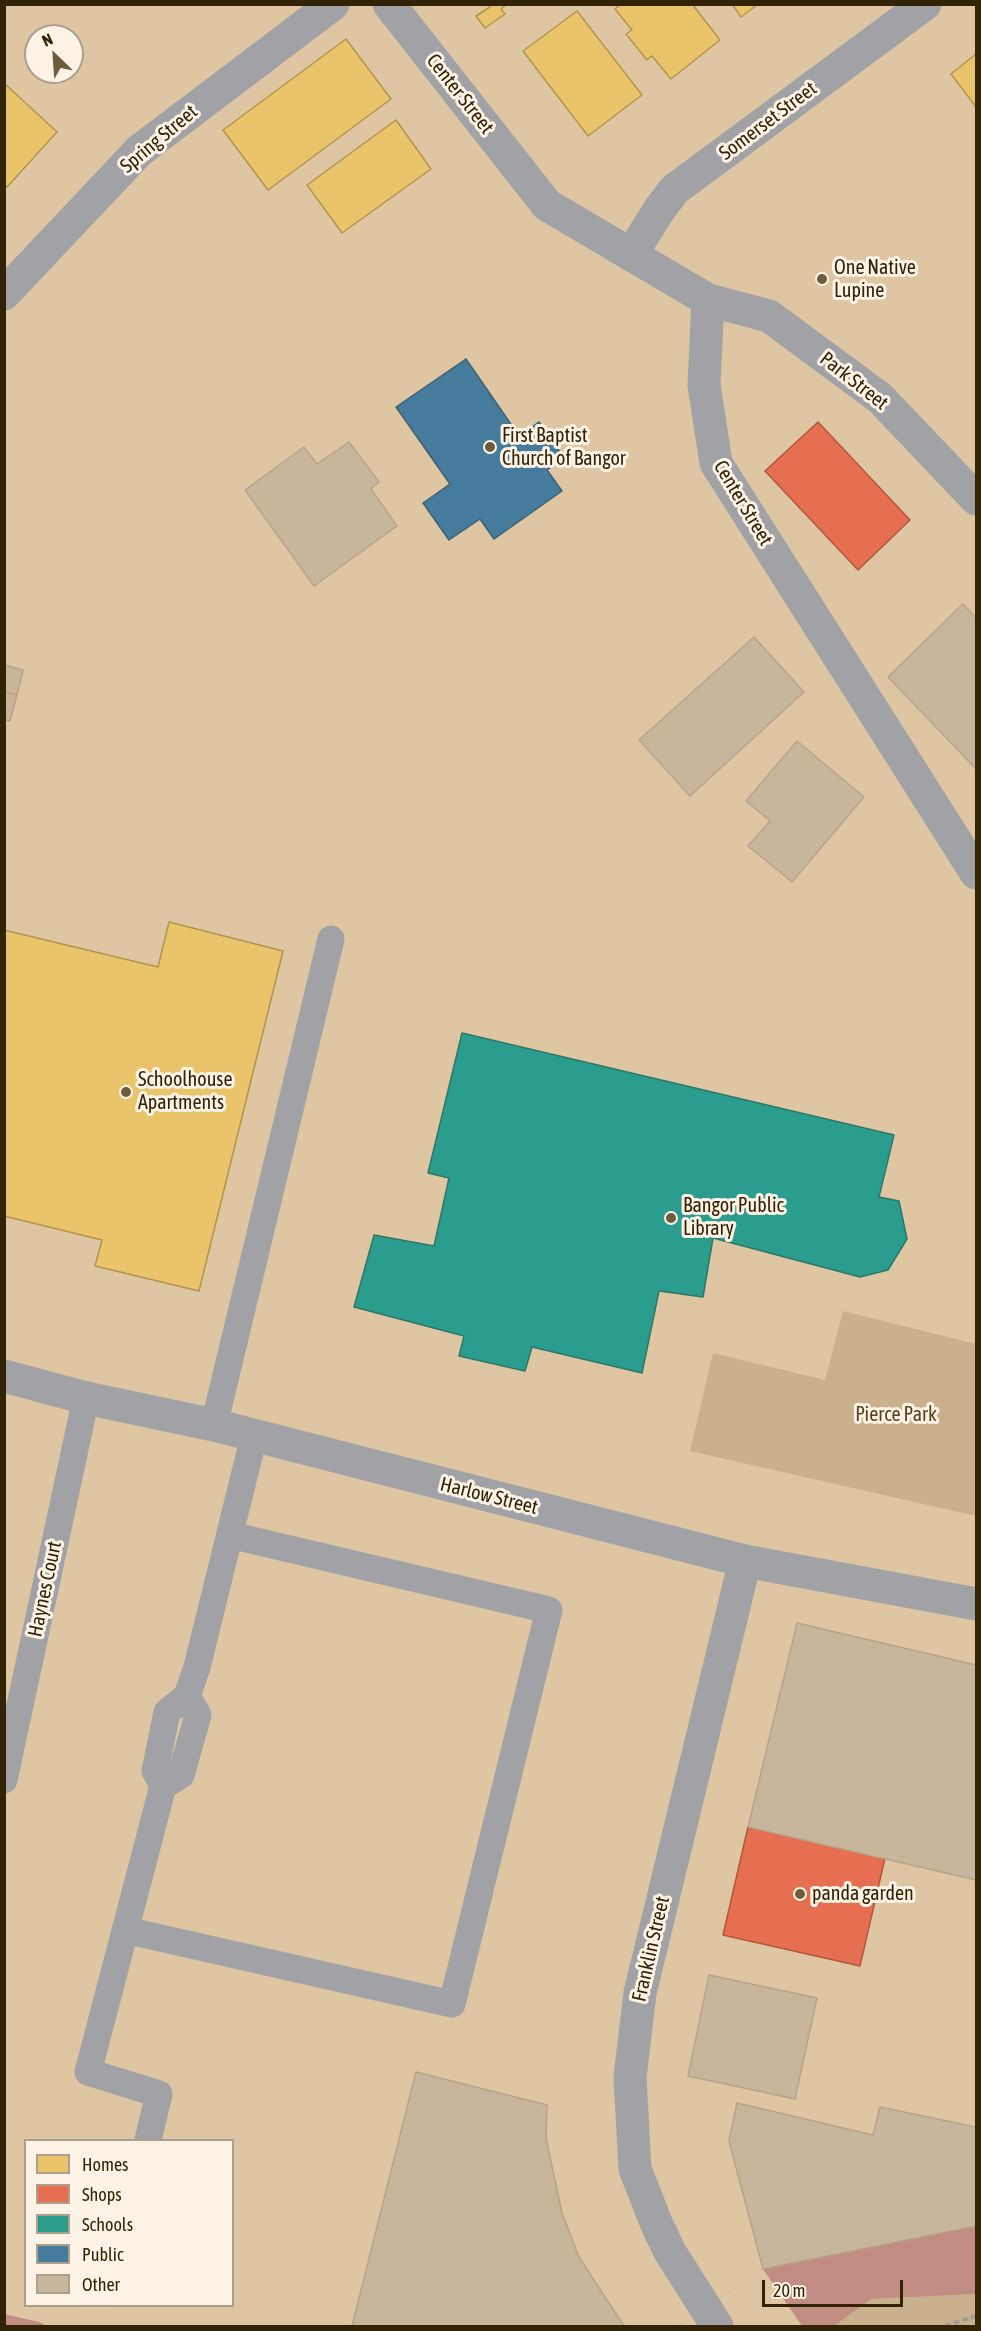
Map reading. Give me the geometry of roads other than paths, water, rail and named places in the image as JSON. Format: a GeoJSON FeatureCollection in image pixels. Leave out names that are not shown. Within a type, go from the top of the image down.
{"type":"FeatureCollection","features":[{"type":"Feature","properties":{"kind":"street","name":"Spring Street"},"geometry":{"type":"LineString","coordinates":[[4,294],[139,151],[333,4]]}},
{"type":"Feature","properties":{"kind":"street","name":"Center Street"},"geometry":{"type":"LineString","coordinates":[[389,4],[547,205],[708,300],[704,385],[716,463],[976,873]]}},
{"type":"Feature","properties":{"kind":"street","name":"Somerset Street"},"geometry":{"type":"LineString","coordinates":[[631,255],[674,190],[925,4]]}},
{"type":"Feature","properties":{"kind":"street","name":"Park Street"},"geometry":{"type":"LineString","coordinates":[[708,300],[769,316],[843,370],[880,398],[976,499]]}},
{"type":"Feature","properties":{"kind":"street","name":"Harlow Street"},"geometry":{"type":"LineString","coordinates":[[4,1376],[86,1398],[214,1425],[745,1561],[976,1604]]}},
{"type":"Feature","properties":{"kind":"street","name":"Franklin Street"},"geometry":{"type":"LineString","coordinates":[[711,2317],[670,2252],[636,2169],[630,2077],[640,1993],[745,1561]]}},
{"type":"Feature","properties":{"kind":"lane"},"geometry":{"type":"LineString","coordinates":[[214,1425],[331,939]]}},
{"type":"Feature","properties":{"kind":"lane","name":"Haynes Court"},"geometry":{"type":"LineString","coordinates":[[4,1780],[86,1398]]}},
{"type":"Feature","properties":{"kind":"lane"},"geometry":{"type":"LineString","coordinates":[[148,2139],[159,2094],[88,2072],[163,1786],[181,1775],[198,1715],[188,1696],[254,1436]]}},
{"type":"Feature","properties":{"kind":"lane"},"geometry":{"type":"LineString","coordinates":[[125,1930],[452,2004],[549,1610],[230,1535]]}},
{"type":"Feature","properties":{"kind":"place","name":"One Native Lupine"},"geometry":{"type":"Point","coordinates":[822,279]}},
{"type":"Feature","properties":{"kind":"place","name":"First Baptist Church of Bangor"},"geometry":{"type":"Point","coordinates":[490,447]}},
{"type":"Feature","properties":{"kind":"place","name":"Schoolhouse Apartments"},"geometry":{"type":"Point","coordinates":[126,1092]}},
{"type":"Feature","properties":{"kind":"place","name":"Bangor Public Library"},"geometry":{"type":"Point","coordinates":[671,1218]}},
{"type":"Feature","properties":{"kind":"place","name":"panda garden"},"geometry":{"type":"Point","coordinates":[800,1894]}},
{"type":"Feature","properties":{"kind":"park label","name":"Pierce Park"},"geometry":{"type":"Point","coordinates":[896,1415]}}]}
